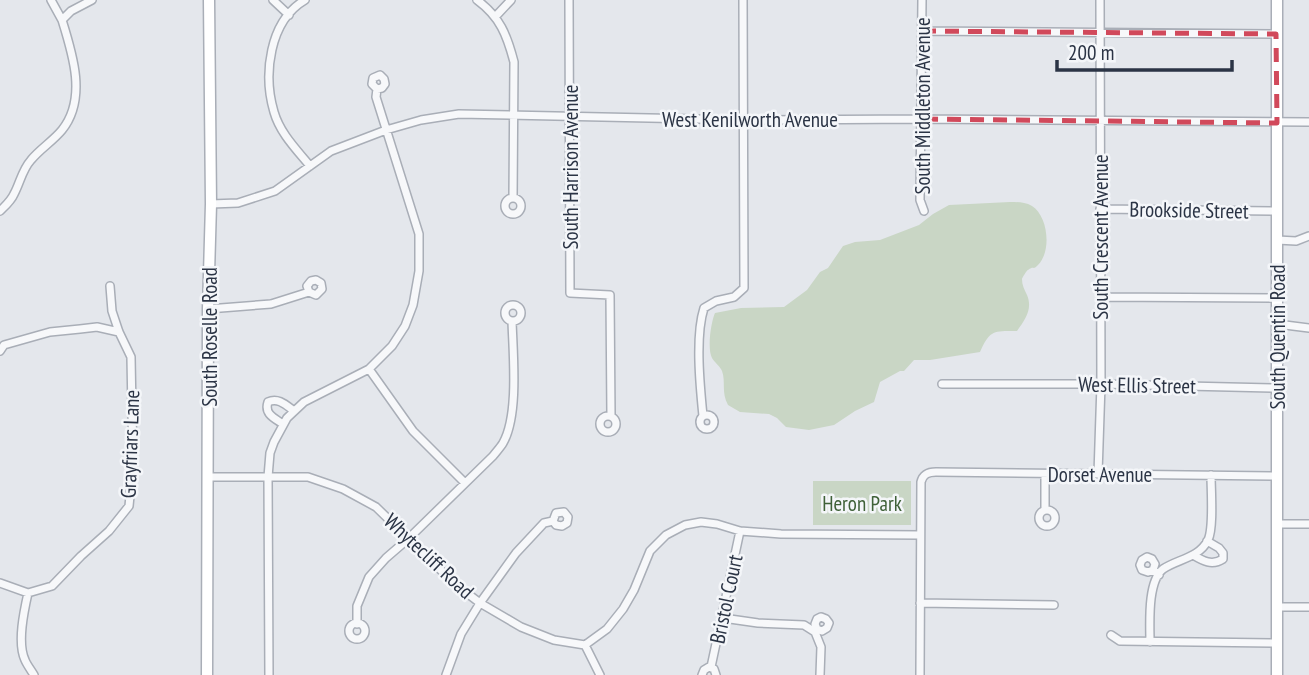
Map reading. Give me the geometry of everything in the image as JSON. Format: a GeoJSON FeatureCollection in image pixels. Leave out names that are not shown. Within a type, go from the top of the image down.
{"type":"FeatureCollection","features":[{"type":"Feature","properties":{"kind":"main road","name":"South Roselle Road"},"geometry":{"type":"LineString","coordinates":[[207,675],[208,309],[211,204],[209,0]]}},
{"type":"Feature","properties":{"kind":"main road","name":"South Quentin Road"},"geometry":{"type":"LineString","coordinates":[[1277,0],[1277,675]]}},
{"type":"Feature","properties":{"kind":"street"},"geometry":{"type":"LineString","coordinates":[[0,211],[13,197],[30,160],[65,127],[74,108],[76,78],[70,45],[62,20],[51,0]]}},
{"type":"Feature","properties":{"kind":"street"},"geometry":{"type":"LineString","coordinates":[[62,20],[71,11],[92,0]]}},
{"type":"Feature","properties":{"kind":"street"},"geometry":{"type":"LineString","coordinates":[[273,0],[289,15]]}},
{"type":"Feature","properties":{"kind":"street"},"geometry":{"type":"LineString","coordinates":[[495,17],[511,0]]}},
{"type":"Feature","properties":{"kind":"street","name":"South Harrison Avenue"},"geometry":{"type":"LineString","coordinates":[[569,0],[570,293],[610,295],[611,416]]}},
{"type":"Feature","properties":{"kind":"street"},"geometry":{"type":"LineString","coordinates":[[703,416],[699,322],[704,307],[734,297],[744,288],[743,0]]}},
{"type":"Feature","properties":{"kind":"street","name":"South Middleton Avenue"},"geometry":{"type":"LineString","coordinates":[[922,0],[920,201],[923,211]]}},
{"type":"Feature","properties":{"kind":"street","name":"South Crescent Avenue"},"geometry":{"type":"LineString","coordinates":[[1098,474],[1101,384],[1100,0]]}},
{"type":"Feature","properties":{"kind":"street"},"geometry":{"type":"LineString","coordinates":[[301,1],[284,21],[273,41],[270,88],[274,113],[285,136],[310,166]]}},
{"type":"Feature","properties":{"kind":"street"},"geometry":{"type":"LineString","coordinates":[[483,2],[501,25],[514,62],[513,198]]}},
{"type":"Feature","properties":{"kind":"street"},"geometry":{"type":"LineString","coordinates":[[922,31],[1276,34]]}},
{"type":"Feature","properties":{"kind":"street"},"geometry":{"type":"LineString","coordinates":[[269,675],[268,477],[274,442],[283,424],[294,411],[311,398],[369,369],[392,346],[405,326],[413,305],[419,271],[419,234],[376,97],[377,89]]}},
{"type":"Feature","properties":{"kind":"street","name":"West Kenilworth Avenue"},"geometry":{"type":"LineString","coordinates":[[211,204],[238,203],[275,191],[331,151],[386,130],[421,120],[459,114],[743,120],[1309,122]]}},
{"type":"Feature","properties":{"kind":"street","name":"Brookside Street"},"geometry":{"type":"LineString","coordinates":[[1100,209],[1278,211]]}},
{"type":"Feature","properties":{"kind":"street"},"geometry":{"type":"LineString","coordinates":[[1277,240],[1296,241],[1309,236]]}},
{"type":"Feature","properties":{"kind":"street","name":"Grayfriars Lane"},"geometry":{"type":"LineString","coordinates":[[28,593],[52,586],[109,531],[129,506],[133,466],[132,366],[131,357],[111,311],[110,286]]}},
{"type":"Feature","properties":{"kind":"street"},"geometry":{"type":"LineString","coordinates":[[208,309],[271,304],[309,292]]}},
{"type":"Feature","properties":{"kind":"street"},"geometry":{"type":"LineString","coordinates":[[1100,297],[1276,299]]}},
{"type":"Feature","properties":{"kind":"street"},"geometry":{"type":"LineString","coordinates":[[357,624],[358,606],[369,577],[493,456],[504,442],[513,400],[512,321]]}},
{"type":"Feature","properties":{"kind":"street"},"geometry":{"type":"LineString","coordinates":[[1276,324],[1309,328]]}},
{"type":"Feature","properties":{"kind":"street"},"geometry":{"type":"LineString","coordinates":[[0,351],[4,345],[50,332],[97,327],[119,332]]}},
{"type":"Feature","properties":{"kind":"street"},"geometry":{"type":"LineString","coordinates":[[369,369],[413,431],[465,483]]}},
{"type":"Feature","properties":{"kind":"street","name":"West Ellis Street"},"geometry":{"type":"LineString","coordinates":[[942,384],[1277,388]]}},
{"type":"Feature","properties":{"kind":"street"},"geometry":{"type":"LineString","coordinates":[[283,424],[268,414],[268,402],[280,401],[294,411]]}},
{"type":"Feature","properties":{"kind":"street","name":"Dorset Avenue"},"geometry":{"type":"LineString","coordinates":[[920,535],[921,482],[924,475],[932,471],[1277,476]]}},
{"type":"Feature","properties":{"kind":"street"},"geometry":{"type":"LineString","coordinates":[[1045,474],[1045,510]]}},
{"type":"Feature","properties":{"kind":"street"},"geometry":{"type":"LineString","coordinates":[[1150,642],[1151,605],[1156,572],[1201,550],[1209,537],[1211,475]]}},
{"type":"Feature","properties":{"kind":"street","name":"Whytecliff Road"},"geometry":{"type":"LineString","coordinates":[[208,477],[308,477],[343,489],[376,507],[455,584],[480,603],[521,628],[555,640],[585,645]]}},
{"type":"Feature","properties":{"kind":"street"},"geometry":{"type":"LineString","coordinates":[[446,675],[461,634],[480,603],[516,553],[544,523],[553,521]]}},
{"type":"Feature","properties":{"kind":"street"},"geometry":{"type":"LineString","coordinates":[[600,675],[585,645],[607,629],[624,610],[650,551],[666,535],[685,524],[701,522],[740,531],[781,534],[920,535],[920,675]]}},
{"type":"Feature","properties":{"kind":"street"},"geometry":{"type":"LineString","coordinates":[[1277,524],[1309,524]]}},
{"type":"Feature","properties":{"kind":"street","name":"Bristol Court"},"geometry":{"type":"LineString","coordinates":[[711,667],[740,531]]}},
{"type":"Feature","properties":{"kind":"street"},"geometry":{"type":"LineString","coordinates":[[1193,555],[1209,563],[1223,559],[1219,548],[1207,541]]}},
{"type":"Feature","properties":{"kind":"street"},"geometry":{"type":"LineString","coordinates":[[0,583],[28,593],[21,628],[22,644],[24,658],[34,675]]}},
{"type":"Feature","properties":{"kind":"street"},"geometry":{"type":"LineString","coordinates":[[920,603],[1054,605]]}},
{"type":"Feature","properties":{"kind":"street"},"geometry":{"type":"LineString","coordinates":[[1277,607],[1309,607]]}},
{"type":"Feature","properties":{"kind":"street"},"geometry":{"type":"LineString","coordinates":[[723,618],[804,625],[816,630],[821,647],[820,675]]}},
{"type":"Feature","properties":{"kind":"street"},"geometry":{"type":"LineString","coordinates":[[1111,635],[1120,641],[1277,643]]}},
{"type":"Feature","properties":{"kind":"street","name":"Bristol Court"},"geometry":{"type":"LineString","coordinates":[[702,675],[706,668],[711,667]]}},
{"type":"Feature","properties":{"kind":"street","name":"Bristol Court"},"geometry":{"type":"LineString","coordinates":[[711,667],[716,671],[716,675]]}},
{"type":"Feature","properties":{"kind":"highlighted area"},"geometry":{"type":"Polygon","coordinates":[[[922,31],[1276,34],[1277,123],[921,119],[922,31]]]}},
{"type":"Feature","properties":{"kind":"green space"},"geometry":{"type":"Polygon","coordinates":[[[1010,202],[1032,206],[1042,217],[1046,234],[1042,259],[1036,267],[1027,270],[1022,279],[1029,300],[1029,310],[1017,331],[993,333],[980,352],[914,360],[904,371],[880,382],[874,402],[834,425],[809,430],[786,427],[769,414],[740,412],[728,405],[722,371],[713,360],[710,348],[715,313],[741,308],[784,307],[807,290],[820,272],[828,268],[843,246],[880,240],[919,225],[949,205],[1010,202]]]}},
{"type":"Feature","properties":{"kind":"green space","name":"Heron Park"},"geometry":{"type":"Polygon","coordinates":[[[813,481],[911,481],[911,525],[813,525],[813,481]]]}}]}
